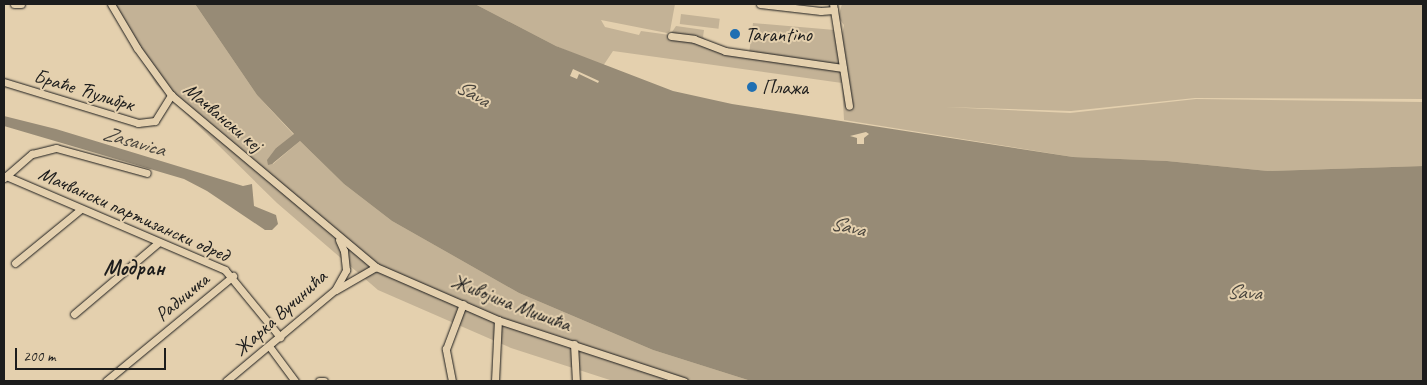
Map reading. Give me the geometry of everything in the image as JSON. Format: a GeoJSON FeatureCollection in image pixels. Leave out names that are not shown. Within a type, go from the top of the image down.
{"type":"FeatureCollection","features":[{"type":"Feature","properties":{"kind":"street"},"geometry":{"type":"LineString","coordinates":[[14,4],[21,4]]}},
{"type":"Feature","properties":{"kind":"street","name":"Мачвански кеј"},"geometry":{"type":"LineString","coordinates":[[111,4],[137,48],[171,95],[336,236]]}},
{"type":"Feature","properties":{"kind":"street"},"geometry":{"type":"LineString","coordinates":[[760,4],[833,7],[849,106]]}},
{"type":"Feature","properties":{"kind":"street"},"geometry":{"type":"LineString","coordinates":[[672,36],[694,39],[725,51],[843,68]]}},
{"type":"Feature","properties":{"kind":"street","name":"Браће Ћулибрк"},"geometry":{"type":"LineString","coordinates":[[4,82],[138,123],[155,121],[171,95]]}},
{"type":"Feature","properties":{"kind":"street"},"geometry":{"type":"LineString","coordinates":[[5,177],[32,154],[56,148],[146,173]]}},
{"type":"Feature","properties":{"kind":"street","name":"Мачвански партизански одред"},"geometry":{"type":"LineString","coordinates":[[5,177],[216,265],[233,276],[280,337]]}},
{"type":"Feature","properties":{"kind":"street"},"geometry":{"type":"LineString","coordinates":[[15,263],[81,209]]}},
{"type":"Feature","properties":{"kind":"street","name":"Живојина Мишића"},"geometry":{"type":"LineString","coordinates":[[336,236],[376,267],[498,320],[684,381]]}},
{"type":"Feature","properties":{"kind":"street","name":"Жарка Вучинића"},"geometry":{"type":"LineString","coordinates":[[226,381],[336,290],[346,270],[346,260],[336,236]]}},
{"type":"Feature","properties":{"kind":"street"},"geometry":{"type":"LineString","coordinates":[[74,314],[159,242]]}},
{"type":"Feature","properties":{"kind":"street"},"geometry":{"type":"LineString","coordinates":[[336,290],[376,267]]}},
{"type":"Feature","properties":{"kind":"street","name":"Радничка"},"geometry":{"type":"LineString","coordinates":[[106,381],[233,276]]}},
{"type":"Feature","properties":{"kind":"street"},"geometry":{"type":"LineString","coordinates":[[452,381],[446,349],[462,304]]}},
{"type":"Feature","properties":{"kind":"street"},"geometry":{"type":"LineString","coordinates":[[495,381],[498,320]]}},
{"type":"Feature","properties":{"kind":"street"},"geometry":{"type":"LineString","coordinates":[[574,344],[576,381]]}},
{"type":"Feature","properties":{"kind":"street"},"geometry":{"type":"LineString","coordinates":[[269,346],[295,381]]}},
{"type":"Feature","properties":{"kind":"street"},"geometry":{"type":"LineString","coordinates":[[319,381],[324,381]]}},
{"type":"Feature","properties":{"kind":"shaded area"},"geometry":{"type":"Polygon","coordinates":[[[108,4],[195,4],[257,95],[294,135],[276,148],[273,164],[300,141],[344,184],[392,221],[519,293],[653,350],[751,381],[613,381],[511,348],[378,290],[277,203],[156,84],[108,4]]]}},
{"type":"Feature","properties":{"kind":"shaded area"},"geometry":{"type":"Polygon","coordinates":[[[475,4],[675,4],[670,31],[667,33],[601,20],[605,27],[639,35],[641,31],[670,35],[676,26],[704,30],[703,37],[715,49],[749,54],[753,23],[835,30],[839,50],[844,25],[838,17],[842,4],[1423,4],[1423,99],[1195,98],[1071,111],[945,107],[1070,113],[1196,99],[1423,102],[1423,166],[1268,171],[1167,161],[1073,157],[844,120],[842,83],[613,51],[603,66],[556,46],[475,4]]]}},
{"type":"Feature","properties":{"kind":"shaded area"},"geometry":{"type":"Polygon","coordinates":[[[681,14],[720,19],[718,29],[680,24],[681,14]]]}},
{"type":"Feature","properties":{"kind":"water","name":"Sava"},"geometry":{"type":"Polygon","coordinates":[[[195,4],[475,4],[556,46],[673,91],[732,104],[1073,157],[1167,161],[1268,171],[1423,166],[1423,381],[751,381],[653,350],[519,293],[392,221],[344,184],[300,141],[272,164],[268,165],[267,160],[276,148],[294,134],[257,95],[195,4]]]}},
{"type":"Feature","properties":{"kind":"water"},"geometry":{"type":"Polygon","coordinates":[[[4,116],[56,129],[243,186],[252,184],[254,206],[276,215],[278,224],[272,230],[265,230],[207,191],[184,179],[4,126],[4,116]]]}},
{"type":"Feature","properties":{"kind":"pier"},"geometry":{"type":"Polygon","coordinates":[[[573,69],[599,81],[598,83],[579,74],[577,79],[570,76],[573,69]]]}},
{"type":"Feature","properties":{"kind":"pier"},"geometry":{"type":"Polygon","coordinates":[[[866,132],[869,134],[864,138],[864,144],[857,144],[857,138],[850,136],[866,132]]]}},
{"type":"Feature","properties":{"kind":"place","name":"Tarantino"},"geometry":{"type":"Point","coordinates":[735,34]}},
{"type":"Feature","properties":{"kind":"place","name":"Плажа"},"geometry":{"type":"Point","coordinates":[752,87]}},
{"type":"Feature","properties":{"kind":"district","name":"Модран"},"geometry":{"type":"Point","coordinates":[134,269]}},
{"type":"Feature","properties":{"kind":"water label","name":"Zasavica"},"geometry":{"type":"Point","coordinates":[134,141]}}]}
